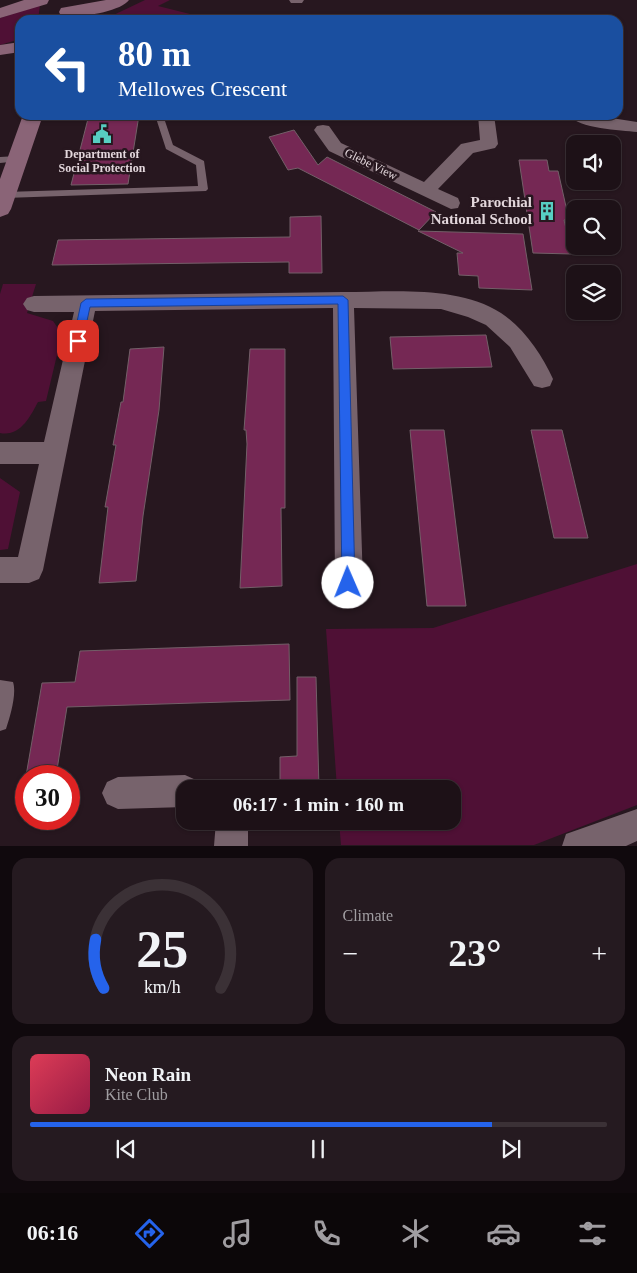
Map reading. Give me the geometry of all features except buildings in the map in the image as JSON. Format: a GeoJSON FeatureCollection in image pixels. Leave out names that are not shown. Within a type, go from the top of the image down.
{"type":"FeatureCollection","features":[{"type":"Feature","properties":{"kind":"main road"},"geometry":{"type":"LineString","coordinates":[[0,13],[41,0]]}},
{"type":"Feature","properties":{"kind":"main road"},"geometry":{"type":"LineString","coordinates":[[67,11],[103,7],[121,0]]}},
{"type":"Feature","properties":{"kind":"main road"},"geometry":{"type":"LineString","coordinates":[[0,50],[15,47]]}},
{"type":"Feature","properties":{"kind":"main road"},"geometry":{"type":"LineString","coordinates":[[2,202],[9,160],[30,120]]}},
{"type":"Feature","properties":{"kind":"street"},"geometry":{"type":"LineString","coordinates":[[426,191],[467,148],[489,144],[487,120]]}},
{"type":"Feature","properties":{"kind":"street"},"geometry":{"type":"LineString","coordinates":[[590,120],[637,127]]}},
{"type":"Feature","properties":{"kind":"street","name":"Glebe View"},"geometry":{"type":"LineString","coordinates":[[323,130],[335,147],[451,203]]}},
{"type":"Feature","properties":{"kind":"street"},"geometry":{"type":"LineString","coordinates":[[343,300],[348,583]]}},
{"type":"Feature","properties":{"kind":"street"},"geometry":{"type":"LineString","coordinates":[[34,304],[441,300],[474,310],[494,319],[518,340],[542,379]]}},
{"type":"Feature","properties":{"kind":"street"},"geometry":{"type":"LineString","coordinates":[[0,570],[29,570],[86,303]]}},
{"type":"Feature","properties":{"kind":"street"},"geometry":{"type":"LineString","coordinates":[[0,453],[54,453]]}},
{"type":"Feature","properties":{"kind":"street"},"geometry":{"type":"LineString","coordinates":[[118,793],[176,791]]}},
{"type":"Feature","properties":{"kind":"street"},"geometry":{"type":"LineString","coordinates":[[578,846],[637,825]]}},
{"type":"Feature","properties":{"kind":"street"},"geometry":{"type":"LineString","coordinates":[[231,846],[232,830]]}},
{"type":"Feature","properties":{"kind":"lane"},"geometry":{"type":"LineString","coordinates":[[2,202],[203,189],[201,163],[169,147],[161,120]]}},
{"type":"Feature","properties":{"kind":"lane"},"geometry":{"type":"LineString","coordinates":[[0,688],[7,688],[0,723]]}},
{"type":"Feature","properties":{"kind":"shaded area"},"geometry":{"type":"Polygon","coordinates":[[[145,0],[170,0],[158,6],[194,15],[114,15],[145,0]]]}},
{"type":"Feature","properties":{"kind":"shaded area"},"geometry":{"type":"Polygon","coordinates":[[[40,5],[39,15],[15,15],[15,40],[0,45],[0,18],[40,5]]]}},
{"type":"Feature","properties":{"kind":"shaded area"},"geometry":{"type":"Polygon","coordinates":[[[3,284],[36,284],[27,313],[53,321],[62,334],[46,401],[38,402],[24,425],[13,432],[7,433],[0,433],[0,294],[3,284]]]}},
{"type":"Feature","properties":{"kind":"shaded area"},"geometry":{"type":"Polygon","coordinates":[[[0,478],[20,492],[8,549],[0,550],[0,478]]]}},
{"type":"Feature","properties":{"kind":"shaded area"},"geometry":{"type":"Polygon","coordinates":[[[637,564],[637,805],[534,845],[341,845],[340,830],[461,830],[461,780],[336,780],[326,629],[433,628],[637,564]]]}},
{"type":"Feature","properties":{"kind":"place","name":"Department of Social Protection"},"geometry":{"type":"Point","coordinates":[102,134]}},
{"type":"Feature","properties":{"kind":"place","name":"Parochial National School"},"geometry":{"type":"Point","coordinates":[547,211]}},
{"type":"Feature","properties":{"kind":"route"},"geometry":{"type":"LineString","coordinates":[[78,341],[86,303],[343,300],[348,583]]}}]}
